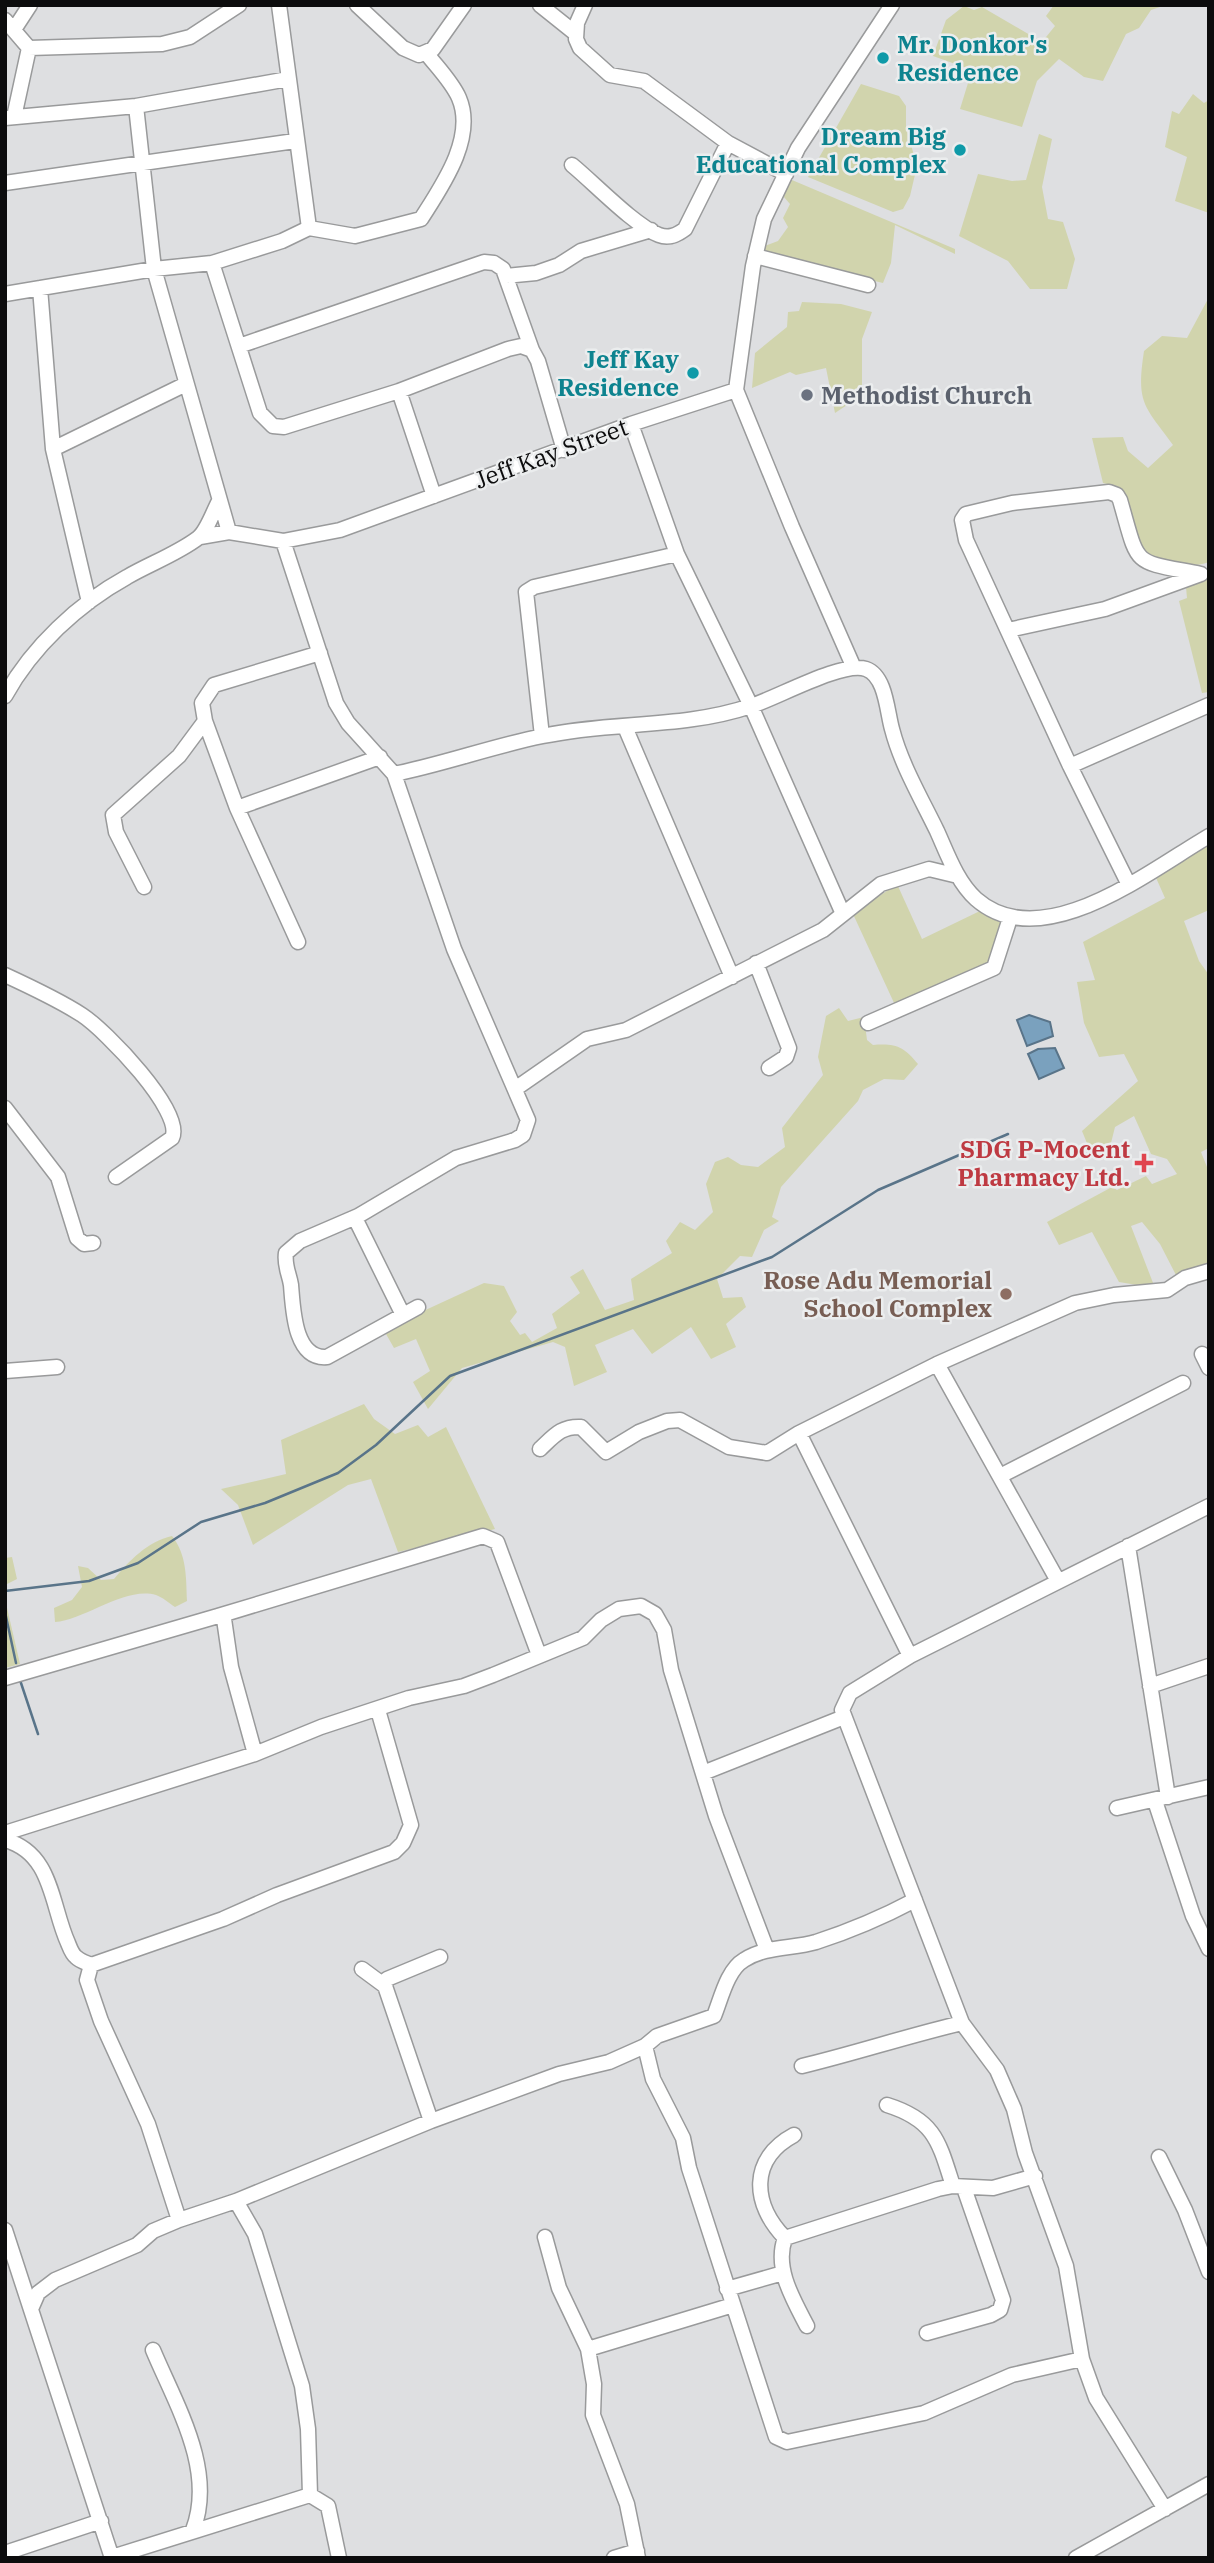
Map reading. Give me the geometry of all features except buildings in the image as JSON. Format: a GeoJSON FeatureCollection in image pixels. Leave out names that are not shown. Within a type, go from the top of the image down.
{"type":"FeatureCollection","features":[{"type":"Feature","properties":{"kind":"street"},"geometry":{"type":"LineString","coordinates":[[29,48],[10,24],[30,5]]}},
{"type":"Feature","properties":{"kind":"street"},"geometry":{"type":"LineString","coordinates":[[29,48],[162,44],[190,37],[239,5]]}},
{"type":"Feature","properties":{"kind":"street"},"geometry":{"type":"LineString","coordinates":[[279,5],[295,141],[309,228]]}},
{"type":"Feature","properties":{"kind":"street"},"geometry":{"type":"LineString","coordinates":[[357,5],[403,48],[419,55],[427,54],[464,5]]}},
{"type":"Feature","properties":{"kind":"street"},"geometry":{"type":"LineString","coordinates":[[540,5],[575,33],[580,48],[610,75],[644,81],[728,143],[786,174]]}},
{"type":"Feature","properties":{"kind":"street"},"geometry":{"type":"LineString","coordinates":[[575,33],[585,5]]}},
{"type":"Feature","properties":{"kind":"street"},"geometry":{"type":"LineString","coordinates":[[854,668],[736,390],[755,256],[764,219],[826,104],[892,5]]}},
{"type":"Feature","properties":{"kind":"street"},"geometry":{"type":"LineString","coordinates":[[29,48],[10,118],[136,106],[288,79]]}},
{"type":"Feature","properties":{"kind":"street"},"geometry":{"type":"LineString","coordinates":[[5,294],[154,269],[212,263],[282,242],[309,228],[355,236],[421,219],[462,140],[464,124],[456,92],[427,54]]}},
{"type":"Feature","properties":{"kind":"street"},"geometry":{"type":"LineString","coordinates":[[136,106],[154,269],[229,532]]}},
{"type":"Feature","properties":{"kind":"street"},"geometry":{"type":"LineString","coordinates":[[5,183],[295,141]]}},
{"type":"Feature","properties":{"kind":"street"},"geometry":{"type":"LineString","coordinates":[[572,165],[651,230],[660,236],[676,236],[685,229],[728,143]]}},
{"type":"Feature","properties":{"kind":"street"},"geometry":{"type":"LineString","coordinates":[[506,276],[536,273],[559,265],[580,251],[651,230]]}},
{"type":"Feature","properties":{"kind":"street"},"geometry":{"type":"LineString","coordinates":[[755,256],[868,285]]}},
{"type":"Feature","properties":{"kind":"street"},"geometry":{"type":"LineString","coordinates":[[212,263],[260,413],[272,426],[284,427],[399,391],[508,349],[522,346],[532,349]]}},
{"type":"Feature","properties":{"kind":"street"},"geometry":{"type":"LineString","coordinates":[[239,346],[475,264],[494,263],[506,276],[538,361],[564,450]]}},
{"type":"Feature","properties":{"kind":"street"},"geometry":{"type":"LineString","coordinates":[[40,288],[53,449],[89,601]]}},
{"type":"Feature","properties":{"kind":"street"},"geometry":{"type":"LineString","coordinates":[[53,449],[186,384]]}},
{"type":"Feature","properties":{"kind":"street","name":"Jeff Kay Street"},"geometry":{"type":"LineString","coordinates":[[5,696],[16,677],[51,636],[89,601],[124,578],[200,537],[229,532],[283,541],[340,530],[631,424],[736,390]]}},
{"type":"Feature","properties":{"kind":"street"},"geometry":{"type":"LineString","coordinates":[[399,391],[434,496]]}},
{"type":"Feature","properties":{"kind":"street"},"geometry":{"type":"LineString","coordinates":[[631,424],[677,554],[751,706],[843,914]]}},
{"type":"Feature","properties":{"kind":"street"},"geometry":{"type":"LineString","coordinates":[[1128,883],[1070,766],[966,540],[962,520],[966,514],[1012,503],[1109,492],[1117,495],[1120,500],[1133,551],[1140,559],[1205,572]]}},
{"type":"Feature","properties":{"kind":"street"},"geometry":{"type":"LineString","coordinates":[[200,537],[219,501]]}},
{"type":"Feature","properties":{"kind":"street"},"geometry":{"type":"LineString","coordinates":[[283,541],[335,703],[348,723],[394,774],[454,949],[528,1120],[523,1135],[456,1158],[355,1218],[300,1241],[286,1253],[284,1264],[291,1283],[295,1322],[305,1346],[312,1354],[327,1357],[418,1307]]}},
{"type":"Feature","properties":{"kind":"street"},"geometry":{"type":"LineString","coordinates":[[542,736],[526,592],[534,587],[677,554]]}},
{"type":"Feature","properties":{"kind":"street"},"geometry":{"type":"LineString","coordinates":[[1008,630],[1105,609],[1205,572]]}},
{"type":"Feature","properties":{"kind":"street"},"geometry":{"type":"LineString","coordinates":[[298,942],[237,808],[205,721],[202,703],[214,685],[320,653]]}},
{"type":"Feature","properties":{"kind":"street"},"geometry":{"type":"LineString","coordinates":[[394,774],[542,736],[705,719],[751,706],[854,668],[871,671],[880,681],[895,741],[958,876],[975,898],[1010,918],[1053,918],[1074,912],[1209,835]]}},
{"type":"Feature","properties":{"kind":"street"},"geometry":{"type":"LineString","coordinates":[[1070,766],[1209,705]]}},
{"type":"Feature","properties":{"kind":"street"},"geometry":{"type":"LineString","coordinates":[[144,887],[116,832],[113,815],[179,756],[205,721]]}},
{"type":"Feature","properties":{"kind":"street"},"geometry":{"type":"LineString","coordinates":[[625,727],[733,977]]}},
{"type":"Feature","properties":{"kind":"street"},"geometry":{"type":"LineString","coordinates":[[237,808],[380,757]]}},
{"type":"Feature","properties":{"kind":"street"},"geometry":{"type":"LineString","coordinates":[[515,1088],[587,1039],[626,1030],[823,930],[881,884],[906,873],[929,869],[958,876]]}},
{"type":"Feature","properties":{"kind":"street"},"geometry":{"type":"LineString","coordinates":[[868,1023],[994,968],[1010,918]]}},
{"type":"Feature","properties":{"kind":"street"},"geometry":{"type":"LineString","coordinates":[[755,963],[789,1048],[786,1056],[769,1068]]}},
{"type":"Feature","properties":{"kind":"street"},"geometry":{"type":"LineString","coordinates":[[5,975],[83,1016],[107,1036],[148,1083],[170,1115],[174,1126],[172,1138],[116,1177]]}},
{"type":"Feature","properties":{"kind":"street"},"geometry":{"type":"LineString","coordinates":[[5,1108],[58,1177],[77,1238],[84,1244],[93,1243]]}},
{"type":"Feature","properties":{"kind":"street"},"geometry":{"type":"LineString","coordinates":[[355,1218],[403,1315]]}},
{"type":"Feature","properties":{"kind":"street"},"geometry":{"type":"LineString","coordinates":[[540,1449],[562,1427],[569,1426],[581,1427],[606,1452],[639,1432],[667,1421],[690,1423],[705,1436],[729,1447],[757,1453],[767,1452],[799,1433],[937,1364],[1075,1303],[1114,1295],[1167,1290],[1185,1278],[1209,1271]]}},
{"type":"Feature","properties":{"kind":"street"},"geometry":{"type":"LineString","coordinates":[[937,1364],[1058,1581]]}},
{"type":"Feature","properties":{"kind":"street"},"geometry":{"type":"LineString","coordinates":[[5,1371],[43,1371],[57,1367]]}},
{"type":"Feature","properties":{"kind":"street"},"geometry":{"type":"LineString","coordinates":[[1000,1476],[1184,1383]]}},
{"type":"Feature","properties":{"kind":"street"},"geometry":{"type":"LineString","coordinates":[[799,1433],[910,1656]]}},
{"type":"Feature","properties":{"kind":"street"},"geometry":{"type":"LineString","coordinates":[[1165,2509],[1096,2398],[1082,2358],[1066,2266],[1026,2153],[1014,2109],[997,2070],[962,2023],[844,1717],[844,1701],[850,1693],[910,1656],[1209,1506]]}},
{"type":"Feature","properties":{"kind":"street"},"geometry":{"type":"LineString","coordinates":[[5,1678],[292,1596],[427,1551],[483,1536],[497,1542],[538,1655]]}},
{"type":"Feature","properties":{"kind":"street"},"geometry":{"type":"LineString","coordinates":[[1129,1546],[1150,1686],[1162,1799],[1193,1916],[1209,1949]]}},
{"type":"Feature","properties":{"kind":"street"},"geometry":{"type":"LineString","coordinates":[[5,1833],[255,1754],[321,1727],[409,1698],[464,1686],[583,1638],[601,1620],[619,1609],[641,1606],[655,1614],[664,1630],[671,1670],[703,1773],[767,1950]]}},
{"type":"Feature","properties":{"kind":"street"},"geometry":{"type":"LineString","coordinates":[[218,1616],[224,1619],[231,1667],[255,1754]]}},
{"type":"Feature","properties":{"kind":"street"},"geometry":{"type":"LineString","coordinates":[[1150,1686],[1209,1666]]}},
{"type":"Feature","properties":{"kind":"street"},"geometry":{"type":"LineString","coordinates":[[5,1840],[15,1843],[33,1856],[48,1877],[60,1926],[75,1957],[91,1965],[223,1919],[277,1895],[394,1852],[403,1843],[411,1825],[378,1710]]}},
{"type":"Feature","properties":{"kind":"street"},"geometry":{"type":"LineString","coordinates":[[703,1773],[844,1717]]}},
{"type":"Feature","properties":{"kind":"street"},"geometry":{"type":"LineString","coordinates":[[1116,1808],[1209,1787]]}},
{"type":"Feature","properties":{"kind":"street"},"geometry":{"type":"LineString","coordinates":[[31,2309],[38,2293],[55,2280],[137,2245],[153,2231],[236,2201],[431,2121],[559,2074],[610,2062],[645,2046],[657,2036],[714,2016],[733,1970],[744,1960],[767,1950],[815,1942],[883,1917],[915,1900]]}},
{"type":"Feature","properties":{"kind":"street"},"geometry":{"type":"LineString","coordinates":[[385,1986],[387,1979],[402,1970],[440,1957]]}},
{"type":"Feature","properties":{"kind":"street"},"geometry":{"type":"LineString","coordinates":[[91,1965],[87,1980],[101,2021],[148,2124],[179,2220]]}},
{"type":"Feature","properties":{"kind":"street"},"geometry":{"type":"LineString","coordinates":[[362,1969],[385,1986],[431,2121]]}},
{"type":"Feature","properties":{"kind":"street"},"geometry":{"type":"LineString","coordinates":[[802,2066],[853,2055],[885,2041],[962,2023]]}},
{"type":"Feature","properties":{"kind":"street"},"geometry":{"type":"LineString","coordinates":[[645,2046],[653,2079],[683,2138],[689,2168],[776,2437],[787,2442],[924,2413],[1012,2375],[1082,2358]]}},
{"type":"Feature","properties":{"kind":"street"},"geometry":{"type":"LineString","coordinates":[[887,2105],[909,2112],[934,2133],[1003,2300],[1000,2310],[991,2315],[927,2333]]}},
{"type":"Feature","properties":{"kind":"street"},"geometry":{"type":"LineString","coordinates":[[785,2238],[771,2224],[759,2180],[762,2162],[781,2142],[794,2135]]}},
{"type":"Feature","properties":{"kind":"street"},"geometry":{"type":"LineString","coordinates":[[1159,2157],[1185,2210],[1209,2272]]}},
{"type":"Feature","properties":{"kind":"street"},"geometry":{"type":"LineString","coordinates":[[785,2238],[958,2187],[1011,2185],[1035,2176]]}},
{"type":"Feature","properties":{"kind":"street"},"geometry":{"type":"LineString","coordinates":[[236,2201],[255,2234],[302,2386],[308,2429],[310,2495]]}},
{"type":"Feature","properties":{"kind":"street"},"geometry":{"type":"LineString","coordinates":[[5,2230],[76,2454],[112,2557],[310,2495],[328,2505],[339,2558]]}},
{"type":"Feature","properties":{"kind":"street"},"geometry":{"type":"LineString","coordinates":[[545,2237],[559,2288],[588,2349],[594,2384],[593,2415],[626,2504],[637,2555],[614,2558]]}},
{"type":"Feature","properties":{"kind":"street"},"geometry":{"type":"LineString","coordinates":[[785,2238],[780,2259],[783,2273],[807,2326]]}},
{"type":"Feature","properties":{"kind":"street"},"geometry":{"type":"LineString","coordinates":[[727,2289],[783,2273]]}},
{"type":"Feature","properties":{"kind":"street"},"geometry":{"type":"LineString","coordinates":[[588,2349],[733,2305]]}},
{"type":"Feature","properties":{"kind":"street"},"geometry":{"type":"LineString","coordinates":[[153,2350],[188,2434],[198,2473],[202,2500],[193,2530]]}},
{"type":"Feature","properties":{"kind":"street"},"geometry":{"type":"LineString","coordinates":[[1076,2558],[1209,2484]]}},
{"type":"Feature","properties":{"kind":"street"},"geometry":{"type":"LineString","coordinates":[[5,2553],[101,2521]]}},
{"type":"Feature","properties":{"kind":"green space"},"geometry":{"type":"Polygon","coordinates":[[[1054,5],[1166,5],[1151,10],[1139,28],[1126,34],[1103,81],[1084,77],[1059,59],[1037,81],[1022,127],[960,109],[972,70],[933,56],[946,20],[964,6],[974,10],[982,7],[1042,42],[1055,26],[1046,16],[1054,5]]]}},
{"type":"Feature","properties":{"kind":"green space"},"geometry":{"type":"Polygon","coordinates":[[[861,84],[899,96],[906,106],[906,127],[917,166],[910,196],[903,209],[893,212],[808,177],[861,84]]]}},
{"type":"Feature","properties":{"kind":"green space"},"geometry":{"type":"Polygon","coordinates":[[[1193,94],[1204,103],[1209,100],[1209,213],[1175,201],[1187,157],[1165,147],[1172,111],[1179,114],[1193,94]]]}},
{"type":"Feature","properties":{"kind":"green space"},"geometry":{"type":"Polygon","coordinates":[[[1039,134],[1052,139],[1042,187],[1048,219],[1063,222],[1075,259],[1067,289],[1030,289],[1008,261],[959,236],[978,174],[1012,181],[1026,180],[1039,134]]]}},
{"type":"Feature","properties":{"kind":"green space"},"geometry":{"type":"Polygon","coordinates":[[[792,180],[955,249],[955,254],[895,225],[891,263],[883,283],[760,253],[762,247],[778,241],[788,227],[783,218],[790,204],[783,196],[792,180]]]}},
{"type":"Feature","properties":{"kind":"green space"},"geometry":{"type":"Polygon","coordinates":[[[1209,297],[1209,562],[1183,565],[1164,562],[1140,552],[1119,487],[1103,483],[1092,438],[1123,437],[1128,451],[1148,468],[1173,445],[1145,403],[1141,382],[1144,351],[1162,336],[1187,338],[1209,297]]]}},
{"type":"Feature","properties":{"kind":"green space"},"geometry":{"type":"Polygon","coordinates":[[[802,302],[841,304],[872,312],[862,339],[862,395],[835,413],[826,368],[796,375],[790,372],[752,388],[755,353],[787,327],[788,312],[799,311],[802,302]]]}},
{"type":"Feature","properties":{"kind":"green space"},"geometry":{"type":"Polygon","coordinates":[[[1209,575],[1209,692],[1202,693],[1179,601],[1187,598],[1186,587],[1209,575]]]}},
{"type":"Feature","properties":{"kind":"green space"},"geometry":{"type":"Polygon","coordinates":[[[1209,840],[1209,910],[1184,921],[1199,961],[1209,975],[1209,1148],[1201,1152],[1209,1172],[1209,1266],[1177,1277],[1160,1244],[1142,1222],[1131,1226],[1155,1288],[1119,1282],[1092,1232],[1059,1245],[1047,1222],[1112,1187],[1117,1190],[1146,1176],[1152,1184],[1177,1174],[1167,1159],[1151,1154],[1134,1116],[1115,1127],[1111,1143],[1091,1153],[1082,1131],[1138,1081],[1124,1054],[1099,1057],[1084,1023],[1077,982],[1095,980],[1083,942],[1165,898],[1153,871],[1209,840]]]}},
{"type":"Feature","properties":{"kind":"green space"},"geometry":{"type":"Polygon","coordinates":[[[897,884],[922,939],[982,910],[997,916],[1004,924],[993,962],[895,1005],[853,914],[897,884]]]}},
{"type":"Feature","properties":{"kind":"green space"},"geometry":{"type":"Polygon","coordinates":[[[839,1008],[848,1021],[864,1017],[867,1040],[873,1045],[899,1047],[918,1064],[904,1080],[884,1079],[863,1090],[858,1101],[781,1187],[772,1217],[779,1221],[764,1230],[752,1257],[740,1256],[717,1279],[723,1298],[742,1297],[746,1307],[726,1324],[736,1347],[711,1359],[691,1327],[652,1354],[633,1329],[595,1345],[607,1372],[574,1386],[565,1347],[553,1342],[462,1368],[428,1409],[413,1382],[430,1371],[416,1339],[394,1348],[386,1334],[406,1319],[484,1283],[504,1286],[517,1312],[510,1321],[520,1335],[525,1333],[532,1342],[557,1328],[552,1314],[580,1293],[570,1277],[583,1269],[605,1310],[634,1300],[631,1279],[672,1253],[666,1241],[680,1222],[695,1230],[713,1212],[706,1184],[715,1162],[728,1157],[741,1165],[758,1167],[785,1147],[782,1128],[823,1075],[818,1057],[826,1016],[839,1008]]]}},
{"type":"Feature","properties":{"kind":"green space"},"geometry":{"type":"Polygon","coordinates":[[[364,1404],[374,1419],[395,1434],[418,1425],[428,1437],[446,1427],[495,1529],[398,1552],[371,1479],[348,1485],[253,1545],[238,1505],[221,1489],[286,1474],[281,1440],[364,1404]]]}},
{"type":"Feature","properties":{"kind":"green space"},"geometry":{"type":"Polygon","coordinates":[[[172,1536],[183,1559],[187,1601],[175,1607],[156,1595],[131,1595],[79,1616],[55,1622],[54,1608],[72,1600],[82,1587],[78,1566],[88,1568],[101,1580],[114,1579],[147,1547],[172,1536]]]}},
{"type":"Feature","properties":{"kind":"green space"},"geometry":{"type":"Polygon","coordinates":[[[12,1557],[17,1579],[5,1585],[5,1558],[12,1557]]]}},
{"type":"Feature","properties":{"kind":"green space"},"geometry":{"type":"Polygon","coordinates":[[[5,1599],[20,1664],[5,1668],[5,1599]]]}},
{"type":"Feature","properties":{"kind":"water"},"geometry":{"type":"Polygon","coordinates":[[[1029,1015],[1050,1022],[1053,1036],[1027,1046],[1017,1020],[1029,1015]]]}},
{"type":"Feature","properties":{"kind":"water"},"geometry":{"type":"Polygon","coordinates":[[[1055,1048],[1064,1068],[1039,1079],[1028,1054],[1038,1049],[1055,1048]]]}},
{"type":"Feature","properties":{"kind":"waterway"},"geometry":{"type":"LineString","coordinates":[[5,1591],[89,1581],[138,1563],[201,1522],[265,1503],[338,1473],[376,1445],[450,1376],[772,1257],[878,1190],[1008,1134]]}},
{"type":"Feature","properties":{"kind":"waterway"},"geometry":{"type":"LineString","coordinates":[[5,1612],[16,1663]]}},
{"type":"Feature","properties":{"kind":"waterway"},"geometry":{"type":"LineString","coordinates":[[20,1680],[38,1734]]}},
{"type":"Feature","properties":{"kind":"place","name":"Mr. Donkor's Residence"},"geometry":{"type":"Point","coordinates":[883,58]}},
{"type":"Feature","properties":{"kind":"place","name":"Dream Big Educational Complex"},"geometry":{"type":"Point","coordinates":[960,150]}},
{"type":"Feature","properties":{"kind":"place","name":"Jeff Kay Residence"},"geometry":{"type":"Point","coordinates":[693,373]}},
{"type":"Feature","properties":{"kind":"place","name":"Methodist Church"},"geometry":{"type":"Point","coordinates":[807,395]}},
{"type":"Feature","properties":{"kind":"place","name":"SDG P-Mocent Pharmacy Ltd."},"geometry":{"type":"Point","coordinates":[1144,1163]}},
{"type":"Feature","properties":{"kind":"place","name":"Rose Adu Memorial School Complex"},"geometry":{"type":"Point","coordinates":[1006,1294]}}]}
